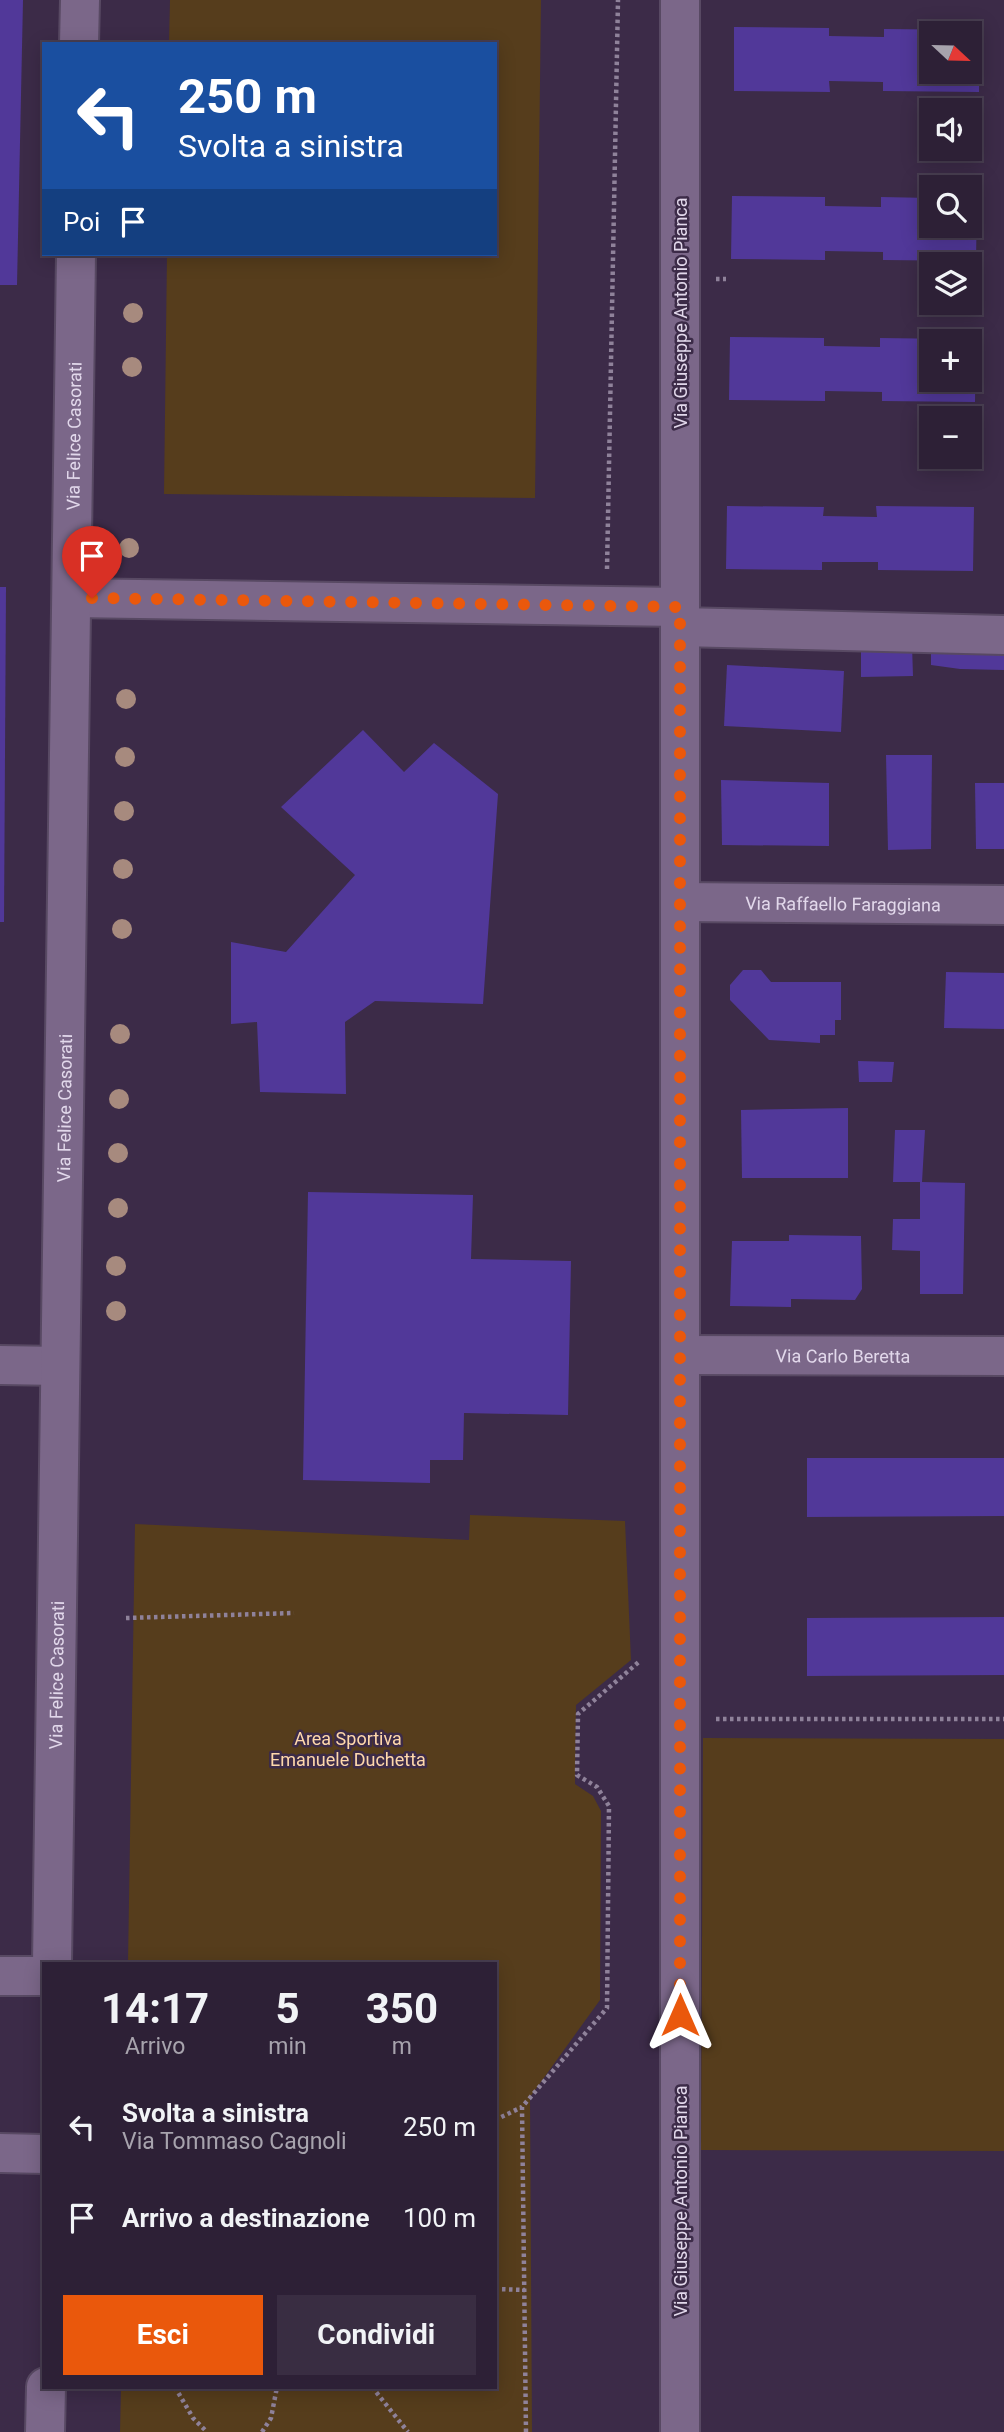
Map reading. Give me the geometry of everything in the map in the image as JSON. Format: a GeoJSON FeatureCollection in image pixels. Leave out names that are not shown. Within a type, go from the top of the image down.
{"type":"FeatureCollection","features":[{"type":"Feature","properties":{"kind":"street"},"geometry":{"type":"LineString","coordinates":[[79,42],[80,0]]}},
{"type":"Feature","properties":{"kind":"street","name":"Via Giuseppe Antonio Pianca"},"geometry":{"type":"LineString","coordinates":[[680,0],[680,2432]]}},
{"type":"Feature","properties":{"kind":"street","name":"Via Felice Casorati"},"geometry":{"type":"LineString","coordinates":[[52,1962],[76,256]]}},
{"type":"Feature","properties":{"kind":"street"},"geometry":{"type":"LineString","coordinates":[[72,598],[607,606],[680,617],[1004,635]]}},
{"type":"Feature","properties":{"kind":"street","name":"Via Raffaello Faraggiana"},"geometry":{"type":"LineString","coordinates":[[680,902],[1004,905]]}},
{"type":"Feature","properties":{"kind":"street","name":"Via Carlo Beretta"},"geometry":{"type":"LineString","coordinates":[[680,1355],[1004,1356]]}},
{"type":"Feature","properties":{"kind":"street"},"geometry":{"type":"LineString","coordinates":[[0,1365],[60,1366]]}},
{"type":"Feature","properties":{"kind":"street"},"geometry":{"type":"LineString","coordinates":[[0,1976],[42,1976]]}},
{"type":"Feature","properties":{"kind":"street"},"geometry":{"type":"LineString","coordinates":[[0,2153],[42,2154]]}},
{"type":"Feature","properties":{"kind":"street"},"geometry":{"type":"LineString","coordinates":[[46,2389],[46,2432]]}},
{"type":"Feature","properties":{"kind":"path"},"geometry":{"type":"LineString","coordinates":[[607,606],[618,0]]}},
{"type":"Feature","properties":{"kind":"path"},"geometry":{"type":"LineString","coordinates":[[126,1618],[294,1614]]}},
{"type":"Feature","properties":{"kind":"path"},"geometry":{"type":"LineString","coordinates":[[497,2119],[522,2107],[607,2008],[609,1806],[597,1787],[577,1774],[578,1714],[640,1664],[640,1653]]}},
{"type":"Feature","properties":{"kind":"path"},"geometry":{"type":"LineString","coordinates":[[680,1719],[1004,1719]]}},
{"type":"Feature","properties":{"kind":"path"},"geometry":{"type":"LineString","coordinates":[[522,2107],[526,2432]]}},
{"type":"Feature","properties":{"kind":"path"},"geometry":{"type":"LineString","coordinates":[[497,2290],[525,2290]]}},
{"type":"Feature","properties":{"kind":"path"},"geometry":{"type":"LineString","coordinates":[[176,2389],[193,2418],[207,2432]]}},
{"type":"Feature","properties":{"kind":"path"},"geometry":{"type":"LineString","coordinates":[[262,2432],[271,2418],[277,2389]]}},
{"type":"Feature","properties":{"kind":"path"},"geometry":{"type":"LineString","coordinates":[[374,2389],[408,2432]]}},
{"type":"Feature","properties":{"kind":"green space"},"geometry":{"type":"Polygon","coordinates":[[[170,0],[541,0],[535,498],[164,494],[167,256],[497,256],[497,42],[169,42],[170,0]]]}},
{"type":"Feature","properties":{"kind":"green space","name":"Area Sportiva Emanuele Duchetta"},"geometry":{"type":"Polygon","coordinates":[[[470,1515],[625,1521],[631,1660],[576,1705],[575,1784],[593,1796],[601,1811],[600,2000],[530,2097],[532,2432],[120,2432],[121,2389],[497,2389],[497,1962],[128,1962],[135,1524],[469,1540],[470,1515]]]}},
{"type":"Feature","properties":{"kind":"green space"},"geometry":{"type":"Polygon","coordinates":[[[703,1738],[1004,1739],[1004,2151],[701,2150],[703,1738]]]}},
{"type":"Feature","properties":{"kind":"building"},"geometry":{"type":"Polygon","coordinates":[[[0,0],[23,0],[17,285],[0,285],[0,0]]]}},
{"type":"Feature","properties":{"kind":"building"},"geometry":{"type":"Polygon","coordinates":[[[734,27],[829,28],[829,36],[884,37],[884,29],[919,29],[919,84],[979,84],[979,92],[883,91],[883,82],[829,81],[830,92],[734,91],[734,27]]]}},
{"type":"Feature","properties":{"kind":"building"},"geometry":{"type":"Polygon","coordinates":[[[732,196],[825,197],[825,206],[881,207],[881,197],[919,198],[919,238],[976,238],[976,252],[919,252],[919,260],[883,260],[883,252],[825,251],[825,260],[731,259],[732,196]]]}},
{"type":"Feature","properties":{"kind":"building"},"geometry":{"type":"Polygon","coordinates":[[[730,337],[824,338],[824,346],[880,347],[880,338],[919,339],[919,392],[975,392],[975,402],[882,401],[882,392],[825,391],[825,401],[729,400],[730,337]]]}},
{"type":"Feature","properties":{"kind":"building"},"geometry":{"type":"Polygon","coordinates":[[[727,506],[824,507],[823,516],[877,517],[876,506],[974,507],[973,571],[878,570],[878,562],[822,562],[822,570],[726,569],[727,506]]]}},
{"type":"Feature","properties":{"kind":"building"},"geometry":{"type":"Polygon","coordinates":[[[0,587],[6,587],[4,922],[0,922],[0,587]]]}},
{"type":"Feature","properties":{"kind":"building"},"geometry":{"type":"Polygon","coordinates":[[[912,645],[913,676],[861,677],[861,647],[912,645]]]}},
{"type":"Feature","properties":{"kind":"building"},"geometry":{"type":"Polygon","coordinates":[[[931,652],[1004,653],[1004,670],[931,665],[931,652]]]}},
{"type":"Feature","properties":{"kind":"building"},"geometry":{"type":"Polygon","coordinates":[[[727,665],[844,671],[841,732],[724,726],[727,665]]]}},
{"type":"Feature","properties":{"kind":"building"},"geometry":{"type":"Polygon","coordinates":[[[363,730],[404,772],[434,743],[498,794],[483,1004],[375,1001],[345,1022],[346,1094],[260,1092],[257,1022],[231,1024],[231,942],[286,952],[355,875],[281,807],[363,730]]]}},
{"type":"Feature","properties":{"kind":"building"},"geometry":{"type":"Polygon","coordinates":[[[886,755],[932,755],[931,849],[888,850],[886,755]]]}},
{"type":"Feature","properties":{"kind":"building"},"geometry":{"type":"Polygon","coordinates":[[[721,780],[829,783],[829,846],[722,845],[721,780]]]}},
{"type":"Feature","properties":{"kind":"building"},"geometry":{"type":"Polygon","coordinates":[[[975,783],[1004,783],[1004,849],[976,849],[975,783]]]}},
{"type":"Feature","properties":{"kind":"building"},"geometry":{"type":"Polygon","coordinates":[[[743,970],[761,970],[771,982],[841,982],[841,1020],[835,1020],[835,1035],[820,1035],[820,1043],[769,1040],[730,1000],[730,985],[743,970]]]}},
{"type":"Feature","properties":{"kind":"building"},"geometry":{"type":"Polygon","coordinates":[[[946,972],[1004,973],[1004,1029],[944,1028],[946,972]]]}},
{"type":"Feature","properties":{"kind":"building"},"geometry":{"type":"Polygon","coordinates":[[[858,1061],[894,1062],[892,1082],[859,1082],[858,1061]]]}},
{"type":"Feature","properties":{"kind":"building"},"geometry":{"type":"Polygon","coordinates":[[[848,1108],[848,1178],[742,1178],[741,1110],[848,1108]]]}},
{"type":"Feature","properties":{"kind":"building"},"geometry":{"type":"Polygon","coordinates":[[[895,1130],[925,1130],[922,1182],[965,1183],[963,1294],[920,1294],[920,1251],[892,1250],[893,1219],[920,1219],[920,1182],[893,1182],[895,1130]]]}},
{"type":"Feature","properties":{"kind":"building"},"geometry":{"type":"Polygon","coordinates":[[[308,1192],[473,1195],[471,1259],[571,1261],[568,1415],[464,1413],[463,1460],[430,1460],[430,1483],[303,1480],[308,1192]]]}},
{"type":"Feature","properties":{"kind":"building"},"geometry":{"type":"Polygon","coordinates":[[[789,1235],[861,1236],[862,1289],[855,1300],[791,1299],[791,1307],[730,1306],[732,1241],[789,1241],[789,1235]]]}},
{"type":"Feature","properties":{"kind":"building"},"geometry":{"type":"Polygon","coordinates":[[[807,1458],[1004,1458],[1004,1516],[807,1517],[807,1458]]]}},
{"type":"Feature","properties":{"kind":"building"},"geometry":{"type":"Polygon","coordinates":[[[1004,1617],[1004,1675],[807,1676],[807,1618],[1004,1617]]]}},
{"type":"Feature","properties":{"kind":"route"},"geometry":{"type":"LineString","coordinates":[[92,598],[680,607],[680,2015]]}}]}
